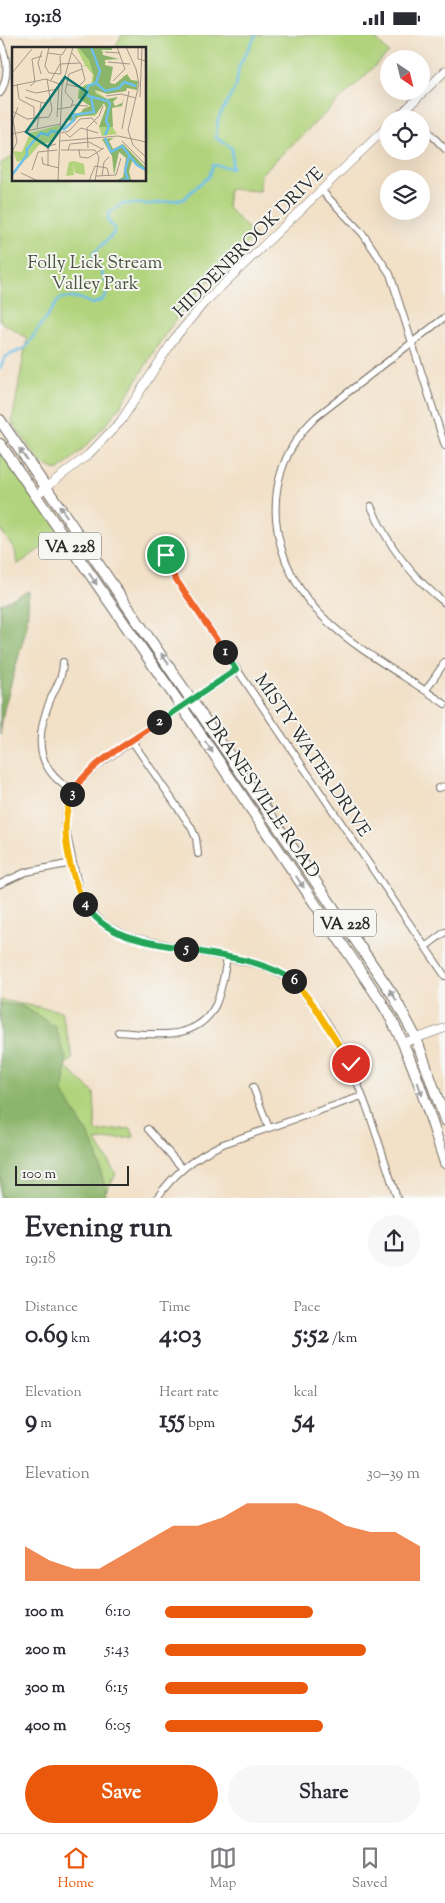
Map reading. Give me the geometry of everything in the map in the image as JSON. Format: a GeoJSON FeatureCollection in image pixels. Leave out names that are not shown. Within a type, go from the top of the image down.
{"type":"FeatureCollection","features":[{"type":"Feature","properties":{"kind":"main road","name":"DRANESVILLE ROAD"},"geometry":{"type":"LineString","coordinates":[[0,420],[193,699],[393,995],[416,1037],[445,1120]]}},
{"type":"Feature","properties":{"kind":"main road","name":"DRANESVILLE ROAD"},"geometry":{"type":"LineString","coordinates":[[0,444],[182,707],[382,1003],[403,1043],[445,1163]]}},
{"type":"Feature","properties":{"kind":"street"},"geometry":{"type":"LineString","coordinates":[[0,42],[6,69],[0,93]]}},
{"type":"Feature","properties":{"kind":"street"},"geometry":{"type":"LineString","coordinates":[[406,108],[445,71]]}},
{"type":"Feature","properties":{"kind":"street"},"geometry":{"type":"LineString","coordinates":[[430,133],[445,149]]}},
{"type":"Feature","properties":{"kind":"street","name":"HIDDENBROOK DRIVE"},"geometry":{"type":"LineString","coordinates":[[36,495],[88,455],[121,421],[174,339],[204,303],[380,134]]}},
{"type":"Feature","properties":{"kind":"street"},"geometry":{"type":"LineString","coordinates":[[322,191],[364,234],[382,259],[398,293],[445,446]]}},
{"type":"Feature","properties":{"kind":"street"},"geometry":{"type":"LineString","coordinates":[[445,317],[316,417],[302,432],[285,460],[280,474],[275,512],[279,541],[292,574],[317,611],[341,633],[445,704]]}},
{"type":"Feature","properties":{"kind":"street"},"geometry":{"type":"LineString","coordinates":[[371,506],[397,556],[413,575],[445,603]]}},
{"type":"Feature","properties":{"kind":"street","name":"MISTY WATER DRIVE"},"geometry":{"type":"LineString","coordinates":[[166,547],[171,572],[445,976]]}},
{"type":"Feature","properties":{"kind":"street"},"geometry":{"type":"LineString","coordinates":[[63,661],[61,679],[43,719],[41,745],[51,774],[56,781],[73,791]]}},
{"type":"Feature","properties":{"kind":"street"},"geometry":{"type":"LineString","coordinates":[[426,690],[445,663]]}},
{"type":"Feature","properties":{"kind":"street"},"geometry":{"type":"LineString","coordinates":[[236,670],[96,765],[80,781],[73,791],[66,813],[65,826],[79,890],[87,907],[112,930],[130,937],[273,969],[301,989],[345,1052],[397,1198]]}},
{"type":"Feature","properties":{"kind":"street"},"geometry":{"type":"LineString","coordinates":[[132,741],[194,833],[198,854]]}},
{"type":"Feature","properties":{"kind":"street"},"geometry":{"type":"LineString","coordinates":[[0,884],[26,872],[72,863]]}},
{"type":"Feature","properties":{"kind":"street"},"geometry":{"type":"LineString","coordinates":[[425,947],[445,932]]}},
{"type":"Feature","properties":{"kind":"street"},"geometry":{"type":"LineString","coordinates":[[118,1032],[170,1035],[182,1033],[200,1023],[215,1005],[227,958]]}},
{"type":"Feature","properties":{"kind":"street"},"geometry":{"type":"LineString","coordinates":[[403,1043],[445,1028]]}},
{"type":"Feature","properties":{"kind":"street"},"geometry":{"type":"LineString","coordinates":[[253,1087],[269,1128]]}},
{"type":"Feature","properties":{"kind":"street"},"geometry":{"type":"LineString","coordinates":[[157,1198],[183,1169],[223,1144],[362,1096]]}},
{"type":"Feature","properties":{"kind":"street"},"geometry":{"type":"LineString","coordinates":[[148,1129],[183,1169]]}},
{"type":"Feature","properties":{"kind":"green space","name":"Folly Lick Stream Valley Park"},"geometry":{"type":"Polygon","coordinates":[[[122,35],[372,35],[386,50],[380,50],[380,62],[261,174],[260,191],[229,189],[227,207],[255,236],[191,301],[165,335],[112,417],[75,457],[58,471],[40,462],[12,422],[27,338],[0,321],[0,164],[12,156],[12,181],[146,181],[146,47],[115,47],[122,35]]]}},
{"type":"Feature","properties":{"kind":"green space"},"geometry":{"type":"Polygon","coordinates":[[[0,444],[63,533],[17,565],[15,550],[0,529],[0,444]]]}},
{"type":"Feature","properties":{"kind":"green space"},"geometry":{"type":"Polygon","coordinates":[[[29,591],[27,626],[4,709],[0,735],[0,604],[29,591]]]}},
{"type":"Feature","properties":{"kind":"green space"},"geometry":{"type":"Polygon","coordinates":[[[0,1000],[61,1011],[73,1058],[65,1066],[94,1093],[96,1132],[131,1128],[134,1137],[96,1141],[116,1174],[102,1198],[0,1198],[0,1000]]]}},
{"type":"Feature","properties":{"kind":"green space"},"geometry":{"type":"Polygon","coordinates":[[[0,1004],[22,1006],[55,1026],[66,1059],[63,1093],[94,1145],[106,1191],[104,1198],[0,1198],[0,1004]]]}},
{"type":"Feature","properties":{"kind":"waterway"},"geometry":{"type":"LineString","coordinates":[[0,368],[5,357],[25,348],[60,298],[79,298],[93,304],[102,300],[109,290],[93,254],[113,234],[115,228],[108,222],[109,213],[122,204],[152,204],[184,199],[209,177],[213,165],[232,168],[232,148],[216,138],[218,119],[236,86],[239,66],[256,35]]}},
{"type":"Feature","properties":{"kind":"route"},"geometry":{"type":"LineString","coordinates":[[166,555],[171,572],[236,670],[96,765],[80,781],[73,791],[69,802],[65,826],[66,839],[79,890],[87,907],[96,917],[112,930],[119,933],[261,965],[283,973],[301,989],[313,1004],[351,1064]]}}]}
